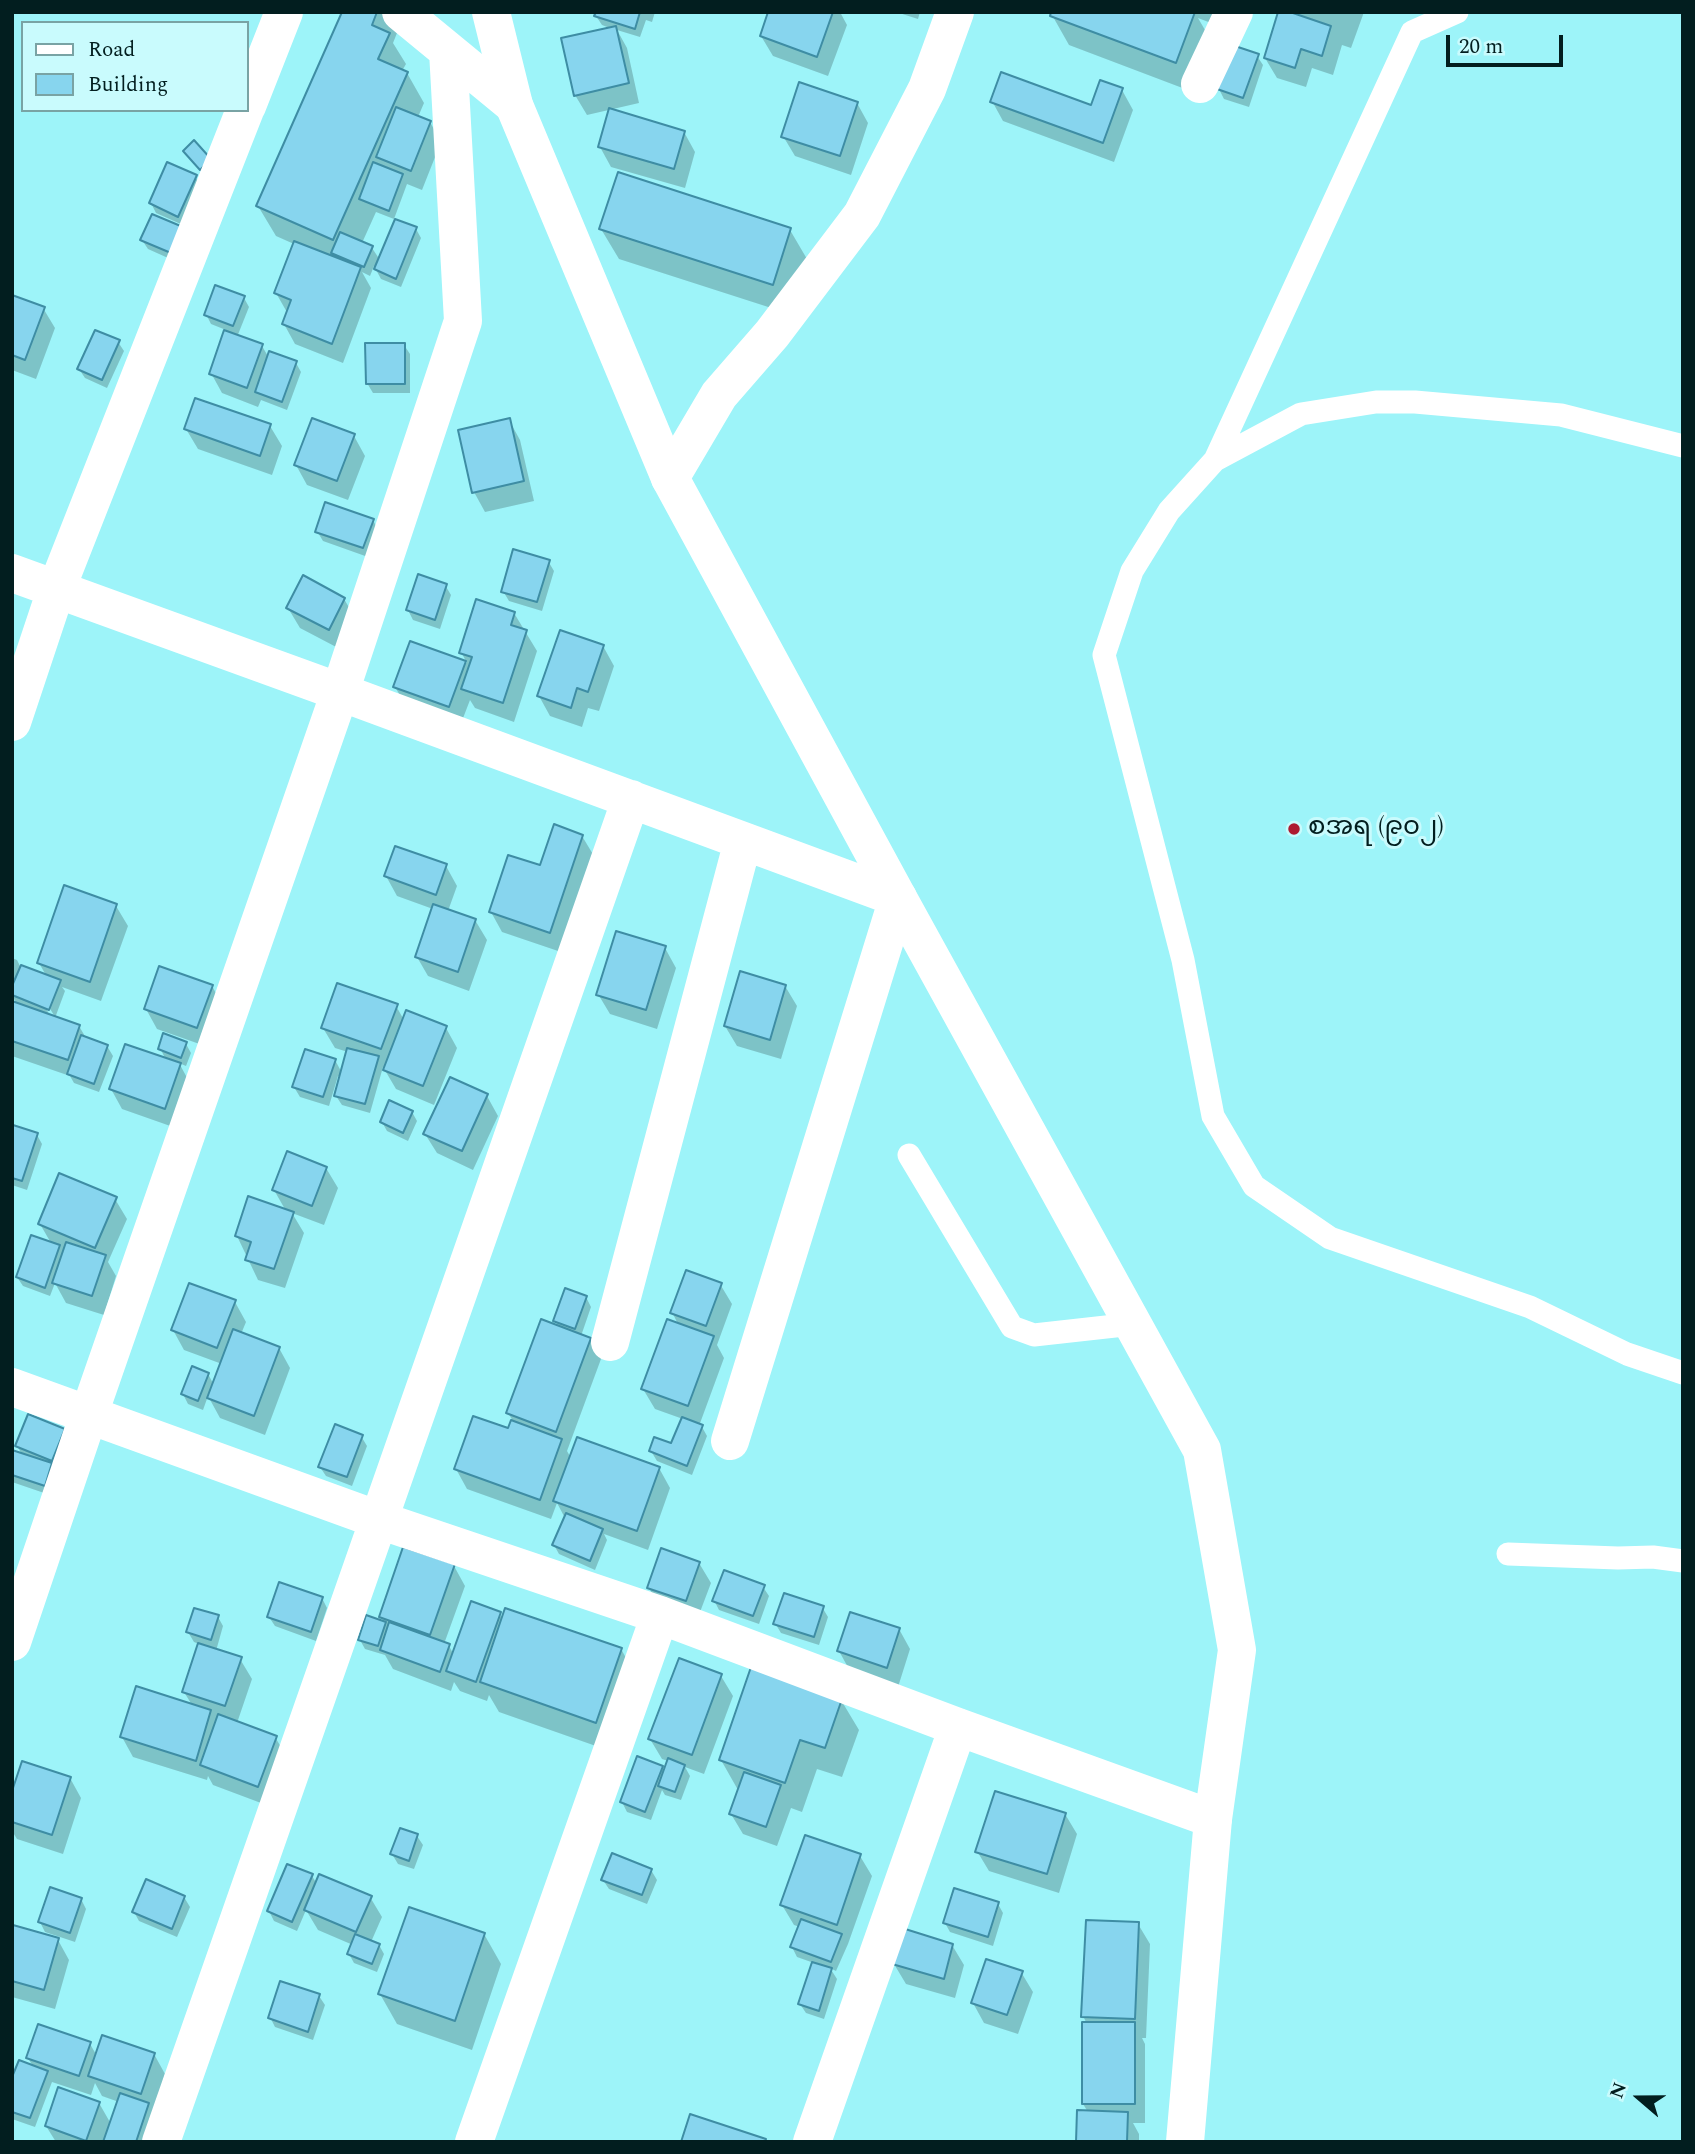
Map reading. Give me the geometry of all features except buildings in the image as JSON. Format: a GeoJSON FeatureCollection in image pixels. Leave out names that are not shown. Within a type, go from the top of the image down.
{"type":"FeatureCollection","features":[{"type":"Feature","properties":{"kind":"street"},"geometry":{"type":"LineString","coordinates":[[248,103],[284,12]]}},
{"type":"Feature","properties":{"kind":"street"},"geometry":{"type":"LineString","coordinates":[[401,12],[514,105]]}},
{"type":"Feature","properties":{"kind":"street"},"geometry":{"type":"LineString","coordinates":[[491,12],[514,105],[670,478],[1202,1450],[1237,1650],[1213,1819],[1185,2142]]}},
{"type":"Feature","properties":{"kind":"street"},"geometry":{"type":"LineString","coordinates":[[670,478],[719,395],[772,334],[862,215],[927,89],[955,12]]}},
{"type":"Feature","properties":{"kind":"street"},"geometry":{"type":"LineString","coordinates":[[1200,84],[1234,12]]}},
{"type":"Feature","properties":{"kind":"street"},"geometry":{"type":"LineString","coordinates":[[12,1642],[340,692],[463,321],[449,51]]}},
{"type":"Feature","properties":{"kind":"street"},"geometry":{"type":"LineString","coordinates":[[12,722],[56,590],[244,112]]}},
{"type":"Feature","properties":{"kind":"street"},"geometry":{"type":"LineString","coordinates":[[12,573],[898,898]]}},
{"type":"Feature","properties":{"kind":"street"},"geometry":{"type":"LineString","coordinates":[[161,2142],[631,799]]}},
{"type":"Feature","properties":{"kind":"street"},"geometry":{"type":"LineString","coordinates":[[610,1342],[743,841]]}},
{"type":"Feature","properties":{"kind":"street"},"geometry":{"type":"LineString","coordinates":[[730,1441],[898,898]]}},
{"type":"Feature","properties":{"kind":"street"},"geometry":{"type":"LineString","coordinates":[[12,1387],[379,1520],[660,1615],[1213,1819]]}},
{"type":"Feature","properties":{"kind":"street"},"geometry":{"type":"LineString","coordinates":[[474,2142],[660,1615]]}},
{"type":"Feature","properties":{"kind":"street"},"geometry":{"type":"LineString","coordinates":[[812,2142],[958,1727]]}},
{"type":"Feature","properties":{"kind":"lane"},"geometry":{"type":"LineString","coordinates":[[1458,12],[1412,32],[1215,460],[1169,511],[1132,571],[1104,655],[1183,960],[1213,1116],[1254,1186],[1330,1238],[1530,1307],[1627,1354],[1683,1373]]}},
{"type":"Feature","properties":{"kind":"lane"},"geometry":{"type":"LineString","coordinates":[[1215,460],[1301,414],[1376,402],[1416,402],[1561,415],[1683,446]]}},
{"type":"Feature","properties":{"kind":"lane"},"geometry":{"type":"LineString","coordinates":[[909,1155],[1012,1327],[1034,1335],[1133,1324]]}},
{"type":"Feature","properties":{"kind":"lane"},"geometry":{"type":"LineString","coordinates":[[1508,1554],[1653,1557],[1683,1561]]}},
{"type":"Feature","properties":{"kind":"place","name":"စအရ (၉၀၂)"},"geometry":{"type":"Point","coordinates":[1294,829]}}]}
